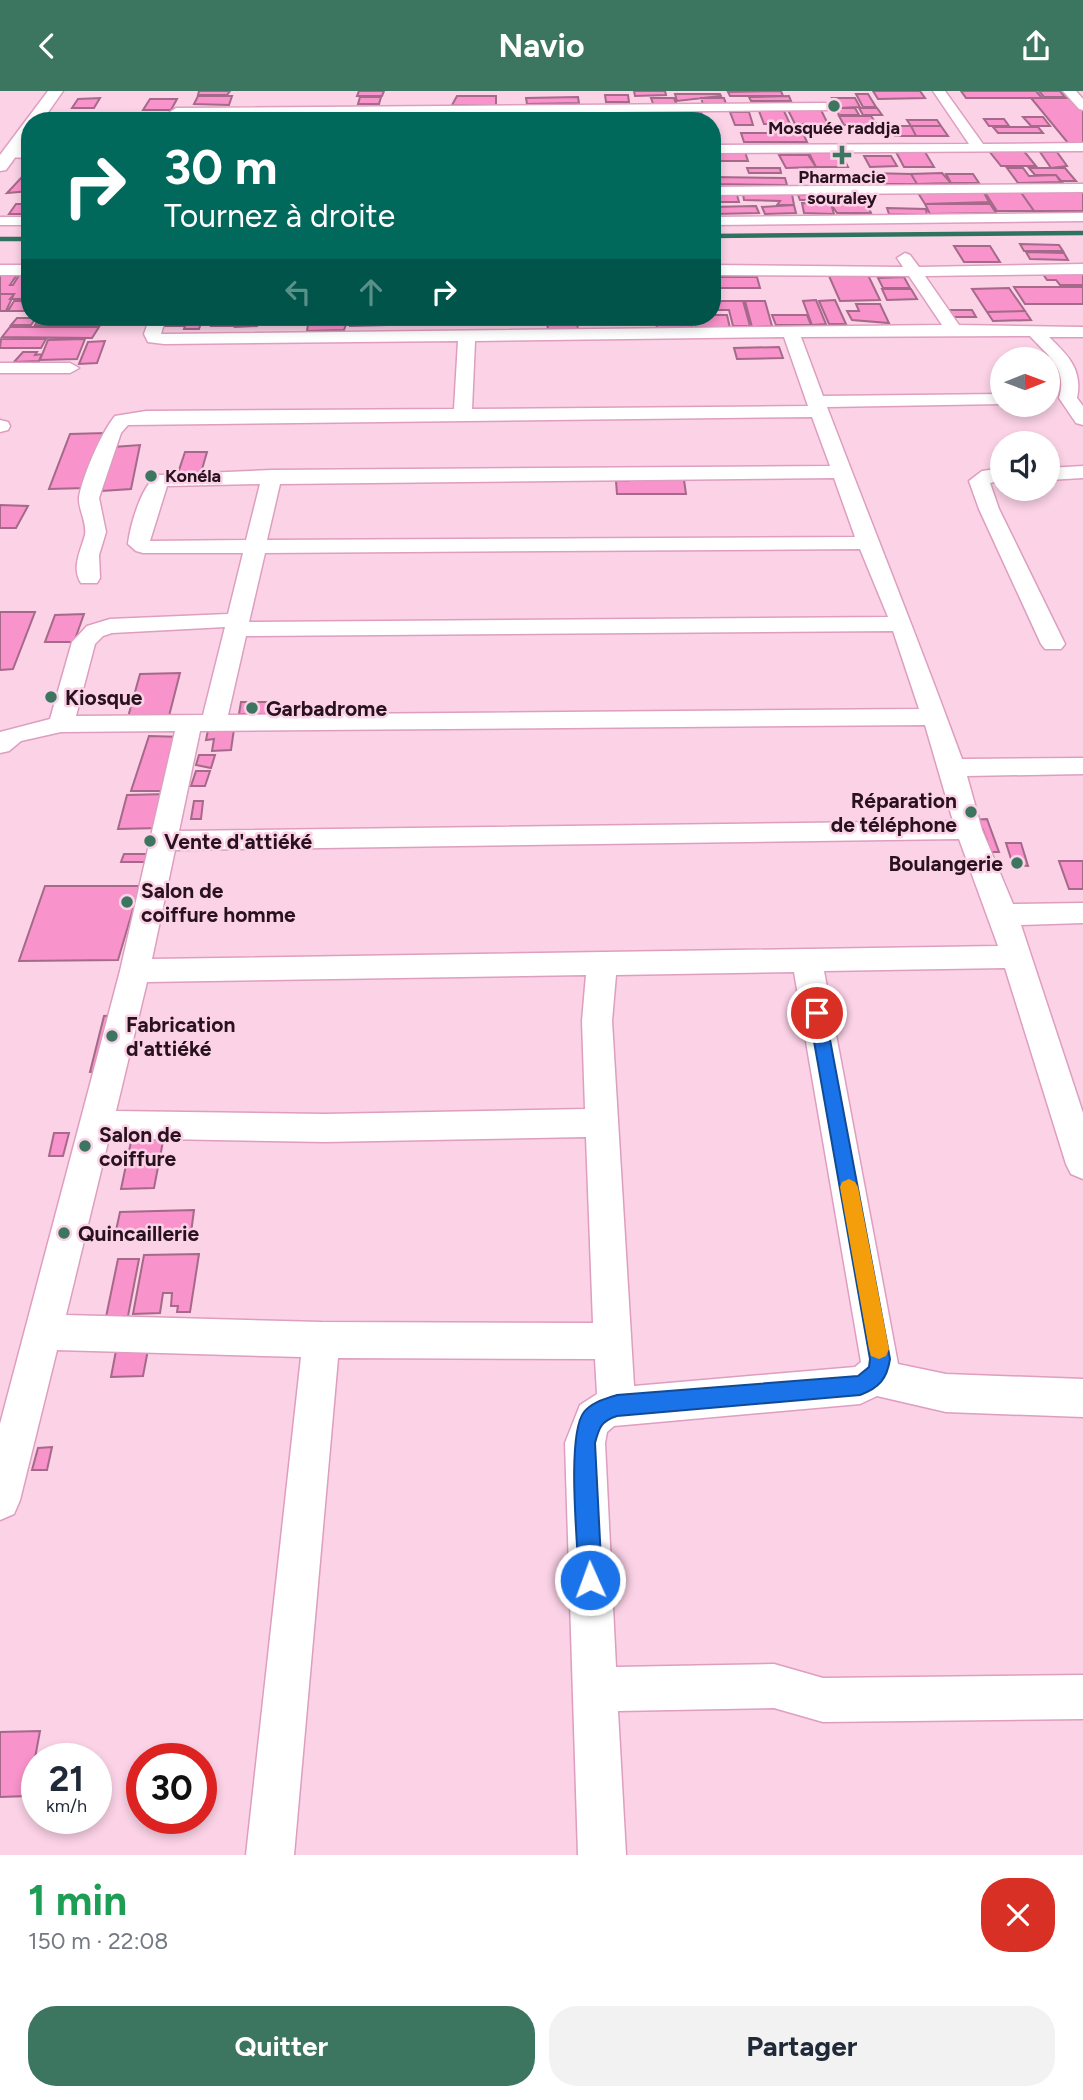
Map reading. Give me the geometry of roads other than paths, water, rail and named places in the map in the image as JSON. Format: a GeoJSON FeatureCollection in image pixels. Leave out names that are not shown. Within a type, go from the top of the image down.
{"type":"FeatureCollection","features":[{"type":"Feature","properties":{"kind":"street"},"geometry":{"type":"LineString","coordinates":[[40,112],[55,91]]}},
{"type":"Feature","properties":{"kind":"street"},"geometry":{"type":"LineString","coordinates":[[176,111],[827,112],[816,91]]}},
{"type":"Feature","properties":{"kind":"street"},"geometry":{"type":"LineString","coordinates":[[939,91],[979,148]]}},
{"type":"Feature","properties":{"kind":"street"},"geometry":{"type":"LineString","coordinates":[[1069,91],[1083,106]]}},
{"type":"Feature","properties":{"kind":"street"},"geometry":{"type":"LineString","coordinates":[[5,160],[21,138]]}},
{"type":"Feature","properties":{"kind":"street"},"geometry":{"type":"LineString","coordinates":[[721,149],[1083,147]]}},
{"type":"Feature","properties":{"kind":"street"},"geometry":{"type":"LineString","coordinates":[[721,220],[875,204],[1083,188]]}},
{"type":"Feature","properties":{"kind":"street"},"geometry":{"type":"LineString","coordinates":[[721,192],[1083,217]]}},
{"type":"Feature","properties":{"kind":"street"},"geometry":{"type":"LineString","coordinates":[[0,221],[21,221]]}},
{"type":"Feature","properties":{"kind":"street"},"geometry":{"type":"LineString","coordinates":[[900,250],[954,330]]}},
{"type":"Feature","properties":{"kind":"street"},"geometry":{"type":"LineString","coordinates":[[721,270],[1083,269]]}},
{"type":"Feature","properties":{"kind":"street"},"geometry":{"type":"LineString","coordinates":[[0,271],[21,270]]}},
{"type":"Feature","properties":{"kind":"street"},"geometry":{"type":"LineString","coordinates":[[155,326],[152,334],[154,338],[164,339],[954,330],[1083,332]]}},
{"type":"Feature","properties":{"kind":"street"},"geometry":{"type":"LineString","coordinates":[[536,326],[537,336]]}},
{"type":"Feature","properties":{"kind":"street"},"geometry":{"type":"LineString","coordinates":[[791,333],[816,407],[902,624],[952,768],[970,829],[1003,915],[1014,957],[1069,1076],[1083,1164]]}},
{"type":"Feature","properties":{"kind":"street"},"geometry":{"type":"LineString","coordinates":[[1036,333],[1070,369],[1072,389],[1068,398]]}},
{"type":"Feature","properties":{"kind":"street"},"geometry":{"type":"LineString","coordinates":[[463,414],[467,337]]}},
{"type":"Feature","properties":{"kind":"street"},"geometry":{"type":"LineString","coordinates":[[0,368],[70,368]]}},
{"type":"Feature","properties":{"kind":"street"},"geometry":{"type":"LineString","coordinates":[[1060,398],[1068,398]]}},
{"type":"Feature","properties":{"kind":"street"},"geometry":{"type":"LineString","coordinates":[[1068,398],[1083,419]]}},
{"type":"Feature","properties":{"kind":"street"},"geometry":{"type":"LineString","coordinates":[[89,578],[88,555],[96,532],[89,498],[112,432],[122,420],[146,417],[816,407],[990,400]]}},
{"type":"Feature","properties":{"kind":"street"},"geometry":{"type":"LineString","coordinates":[[841,472],[166,479],[159,482],[140,532],[139,544],[143,547],[255,548],[868,543]]}},
{"type":"Feature","properties":{"kind":"street"},"geometry":{"type":"LineString","coordinates":[[1060,473],[1083,472]]}},
{"type":"Feature","properties":{"kind":"street"},"geometry":{"type":"LineString","coordinates":[[990,475],[979,481],[989,509],[1053,644]]}},
{"type":"Feature","properties":{"kind":"street"},"geometry":{"type":"LineString","coordinates":[[0,1500],[135,971],[162,841],[236,625],[272,476]]}},
{"type":"Feature","properties":{"kind":"street"},"geometry":{"type":"LineString","coordinates":[[61,724],[84,642],[95,631],[110,627],[902,624]]}},
{"type":"Feature","properties":{"kind":"street"},"geometry":{"type":"LineString","coordinates":[[0,745],[13,735],[61,724],[934,717]]}},
{"type":"Feature","properties":{"kind":"street"},"geometry":{"type":"LineString","coordinates":[[952,768],[1083,766]]}},
{"type":"Feature","properties":{"kind":"street"},"geometry":{"type":"LineString","coordinates":[[162,841],[970,829]]}},
{"type":"Feature","properties":{"kind":"street"},"geometry":{"type":"LineString","coordinates":[[1003,915],[1083,913]]}},
{"type":"Feature","properties":{"kind":"street"},"geometry":{"type":"LineString","coordinates":[[135,971],[1014,957]]}},
{"type":"Feature","properties":{"kind":"street"},"geometry":{"type":"LineString","coordinates":[[602,1855],[585,1443],[590,1420],[601,1411],[617,1406],[860,1385],[874,1377],[878,1370],[880,1359],[807,960]]}},
{"type":"Feature","properties":{"kind":"street"},"geometry":{"type":"LineString","coordinates":[[602,964],[597,1021],[617,1406]]}},
{"type":"Feature","properties":{"kind":"street"},"geometry":{"type":"LineString","coordinates":[[96,1124],[326,1128],[603,1123]]}},
{"type":"Feature","properties":{"kind":"street"},"geometry":{"type":"LineString","coordinates":[[43,1332],[321,1340],[612,1341]]}},
{"type":"Feature","properties":{"kind":"street"},"geometry":{"type":"LineString","coordinates":[[270,1855],[321,1340]]}},
{"type":"Feature","properties":{"kind":"street"},"geometry":{"type":"LineString","coordinates":[[874,1377],[946,1393],[1083,1398]]}},
{"type":"Feature","properties":{"kind":"street"},"geometry":{"type":"LineString","coordinates":[[595,1689],[774,1686],[823,1700],[1083,1697]]}},
{"type":"Feature","properties":{"kind":"waterway"},"geometry":{"type":"LineString","coordinates":[[721,236],[1083,233]]}},
{"type":"Feature","properties":{"kind":"waterway"},"geometry":{"type":"LineString","coordinates":[[0,239],[21,239]]}},
{"type":"Feature","properties":{"kind":"place","name":"Mosquée raddja"},"geometry":{"type":"Point","coordinates":[834,106]}},
{"type":"Feature","properties":{"kind":"place","name":"Pharmacie souraley"},"geometry":{"type":"Point","coordinates":[842,155]}},
{"type":"Feature","properties":{"kind":"place","name":"Konéla"},"geometry":{"type":"Point","coordinates":[151,476]}},
{"type":"Feature","properties":{"kind":"place","name":"Kiosque"},"geometry":{"type":"Point","coordinates":[51,697]}},
{"type":"Feature","properties":{"kind":"place","name":"Garbadrome"},"geometry":{"type":"Point","coordinates":[252,708]}},
{"type":"Feature","properties":{"kind":"place","name":"Réparation de téléphone"},"geometry":{"type":"Point","coordinates":[971,812]}},
{"type":"Feature","properties":{"kind":"place","name":"Vente d'attiéké"},"geometry":{"type":"Point","coordinates":[150,841]}},
{"type":"Feature","properties":{"kind":"place","name":"Boulangerie"},"geometry":{"type":"Point","coordinates":[1017,863]}},
{"type":"Feature","properties":{"kind":"place","name":"Salon de coiffure homme"},"geometry":{"type":"Point","coordinates":[127,902]}},
{"type":"Feature","properties":{"kind":"place","name":"Fabrication d'attiéké"},"geometry":{"type":"Point","coordinates":[112,1036]}},
{"type":"Feature","properties":{"kind":"place","name":"Salon de coiffure"},"geometry":{"type":"Point","coordinates":[85,1146]}},
{"type":"Feature","properties":{"kind":"place","name":"Quincaillerie"},"geometry":{"type":"Point","coordinates":[64,1233]}}]}
